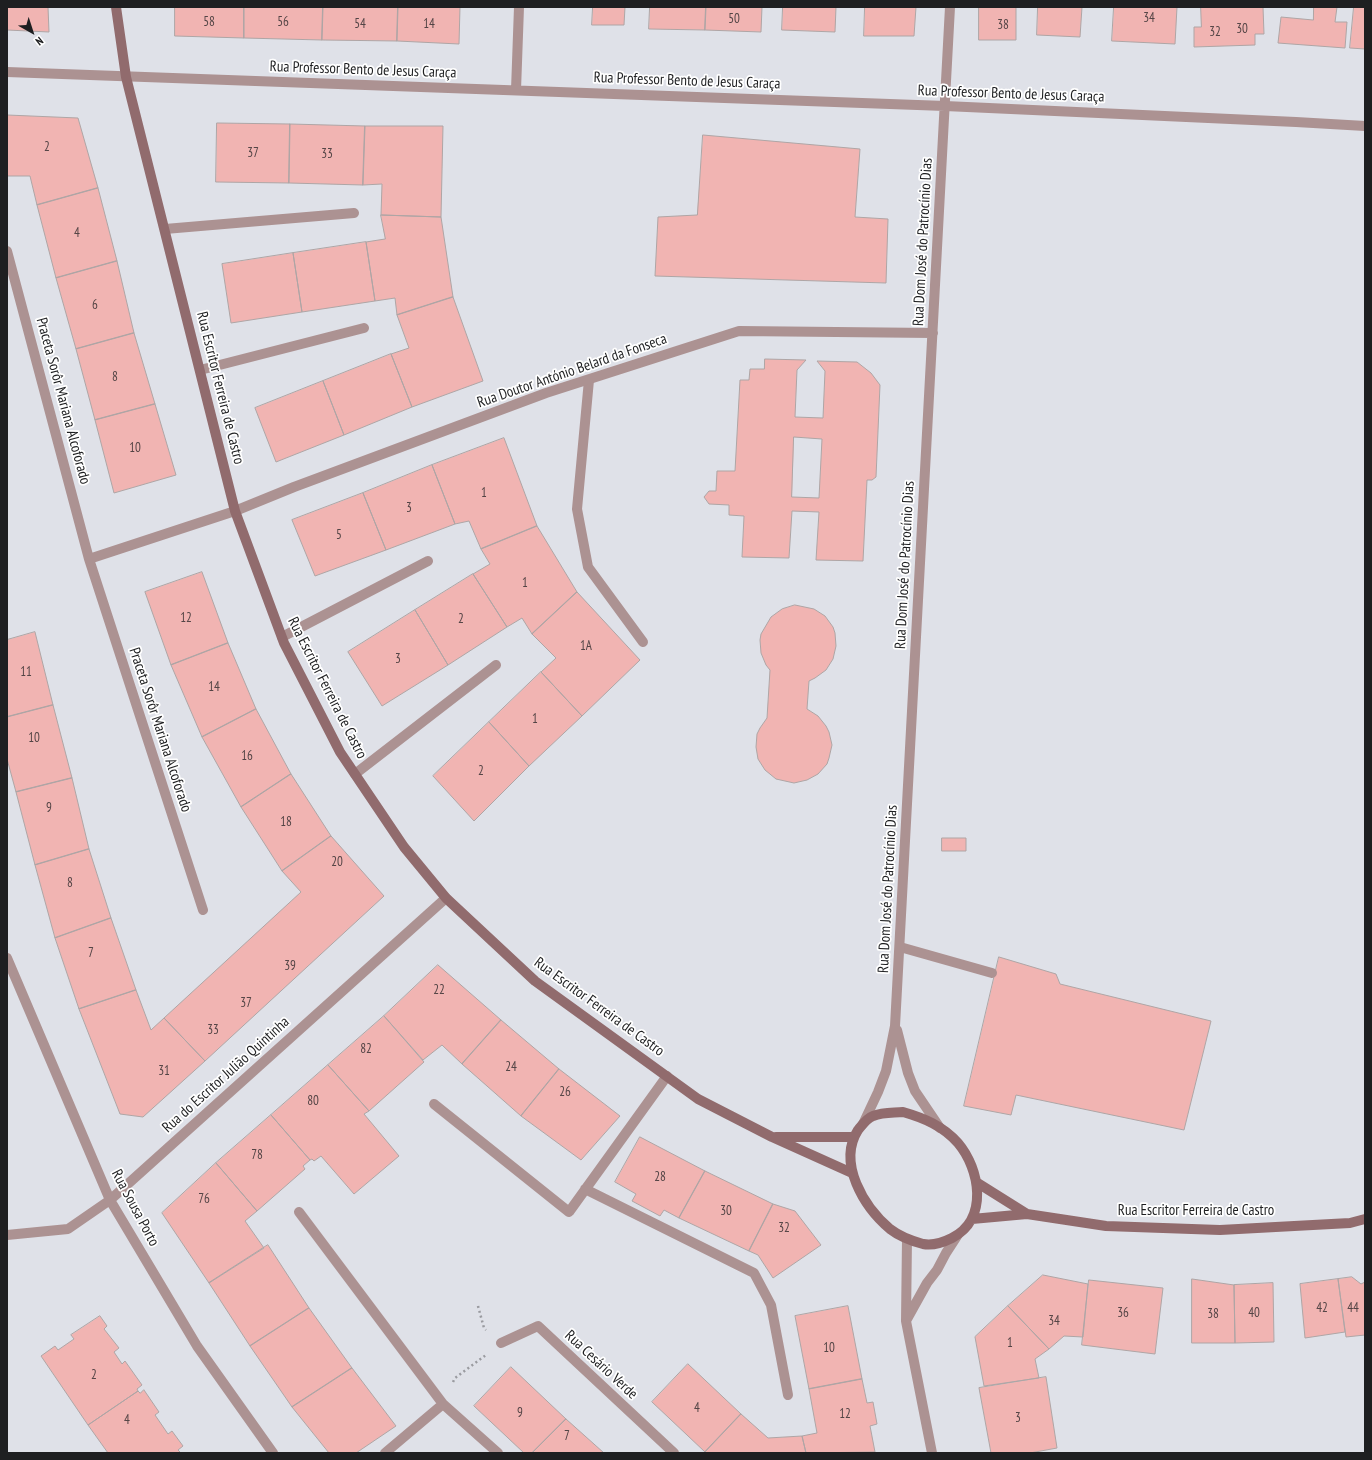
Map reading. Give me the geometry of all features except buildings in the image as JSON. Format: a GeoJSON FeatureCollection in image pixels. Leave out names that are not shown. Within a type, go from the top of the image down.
{"type":"FeatureCollection","features":[{"type":"Feature","properties":{"kind":"main road","name":"Rua Escritor Ferreira de Castro"},"geometry":{"type":"LineString","coordinates":[[116,7],[126,76],[235,511],[282,637],[340,752],[404,846],[446,898],[535,981],[698,1098],[772,1137],[852,1173]]}},
{"type":"Feature","properties":{"kind":"main road"},"geometry":{"type":"LineString","coordinates":[[903,1112],[923,1117],[940,1128],[957,1142],[968,1158],[976,1182],[978,1201],[972,1219],[960,1234],[944,1242],[925,1244],[907,1239],[891,1229],[879,1217],[867,1202],[852,1173],[850,1155],[854,1137],[863,1124],[872,1116],[885,1113],[903,1112]]}},
{"type":"Feature","properties":{"kind":"main road","name":"Rua Escritor Ferreira de Castro"},"geometry":{"type":"LineString","coordinates":[[772,1137],[854,1137]]}},
{"type":"Feature","properties":{"kind":"main road","name":"Rua Escritor Ferreira de Castro"},"geometry":{"type":"LineString","coordinates":[[976,1182],[1027,1214]]}},
{"type":"Feature","properties":{"kind":"main road","name":"Rua Escritor Ferreira de Castro"},"geometry":{"type":"LineString","coordinates":[[972,1219],[1027,1214],[1106,1226],[1220,1230],[1350,1223],[1365,1219]]}},
{"type":"Feature","properties":{"kind":"street"},"geometry":{"type":"LineString","coordinates":[[516,90],[519,7]]}},
{"type":"Feature","properties":{"kind":"street","name":"Rua Dom José do Patrocínio Dias"},"geometry":{"type":"LineString","coordinates":[[863,1124],[878,1092],[886,1070],[896,1026],[950,7]]}},
{"type":"Feature","properties":{"kind":"street","name":"Rua Professor Bento de Jesus Caraça"},"geometry":{"type":"LineString","coordinates":[[7,72],[945,106],[1365,126]]}},
{"type":"Feature","properties":{"kind":"street"},"geometry":{"type":"LineString","coordinates":[[165,229],[354,213]]}},
{"type":"Feature","properties":{"kind":"street","name":"Praceta Sorôr Mariana Alcoforado"},"geometry":{"type":"LineString","coordinates":[[7,250],[90,559],[203,910]]}},
{"type":"Feature","properties":{"kind":"street"},"geometry":{"type":"LineString","coordinates":[[200,370],[364,328]]}},
{"type":"Feature","properties":{"kind":"street","name":"Rua Doutor António Belard da Fonseca"},"geometry":{"type":"LineString","coordinates":[[235,511],[302,484],[546,393],[739,331],[933,334]]}},
{"type":"Feature","properties":{"kind":"street"},"geometry":{"type":"LineString","coordinates":[[589,380],[577,509],[588,567],[643,642]]}},
{"type":"Feature","properties":{"kind":"street"},"geometry":{"type":"LineString","coordinates":[[90,559],[235,511]]}},
{"type":"Feature","properties":{"kind":"street"},"geometry":{"type":"LineString","coordinates":[[282,637],[428,561]]}},
{"type":"Feature","properties":{"kind":"street"},"geometry":{"type":"LineString","coordinates":[[355,774],[496,665]]}},
{"type":"Feature","properties":{"kind":"street","name":"Rua do Escritor Julião Quintinha"},"geometry":{"type":"LineString","coordinates":[[7,1235],[68,1229],[110,1200],[446,898]]}},
{"type":"Feature","properties":{"kind":"street"},"geometry":{"type":"LineString","coordinates":[[900,947],[992,973]]}},
{"type":"Feature","properties":{"kind":"street","name":"Rua Sousa Porto"},"geometry":{"type":"LineString","coordinates":[[7,958],[110,1200],[197,1346],[273,1453]]}},
{"type":"Feature","properties":{"kind":"street","name":"Rua Dom José do Patrocínio Dias"},"geometry":{"type":"LineString","coordinates":[[896,1026],[908,1073],[915,1091],[940,1128]]}},
{"type":"Feature","properties":{"kind":"street"},"geometry":{"type":"LineString","coordinates":[[434,1104],[569,1212],[667,1076]]}},
{"type":"Feature","properties":{"kind":"street"},"geometry":{"type":"LineString","coordinates":[[585,1189],[754,1273],[771,1305],[788,1395]]}},
{"type":"Feature","properties":{"kind":"street"},"geometry":{"type":"LineString","coordinates":[[299,1212],[443,1404],[498,1453]]}},
{"type":"Feature","properties":{"kind":"street"},"geometry":{"type":"LineString","coordinates":[[906,1321],[957,1236]]}},
{"type":"Feature","properties":{"kind":"street"},"geometry":{"type":"LineString","coordinates":[[907,1239],[906,1321],[932,1453]]}},
{"type":"Feature","properties":{"kind":"street","name":"Rua Cesário Verde"},"geometry":{"type":"LineString","coordinates":[[501,1343],[538,1326],[674,1453]]}},
{"type":"Feature","properties":{"kind":"street"},"geometry":{"type":"LineString","coordinates":[[385,1453],[443,1404]]}},
{"type":"Feature","properties":{"kind":"path"},"geometry":{"type":"LineString","coordinates":[[443,1404],[456,1378],[501,1343],[484,1328],[478,1306]]}}]}
